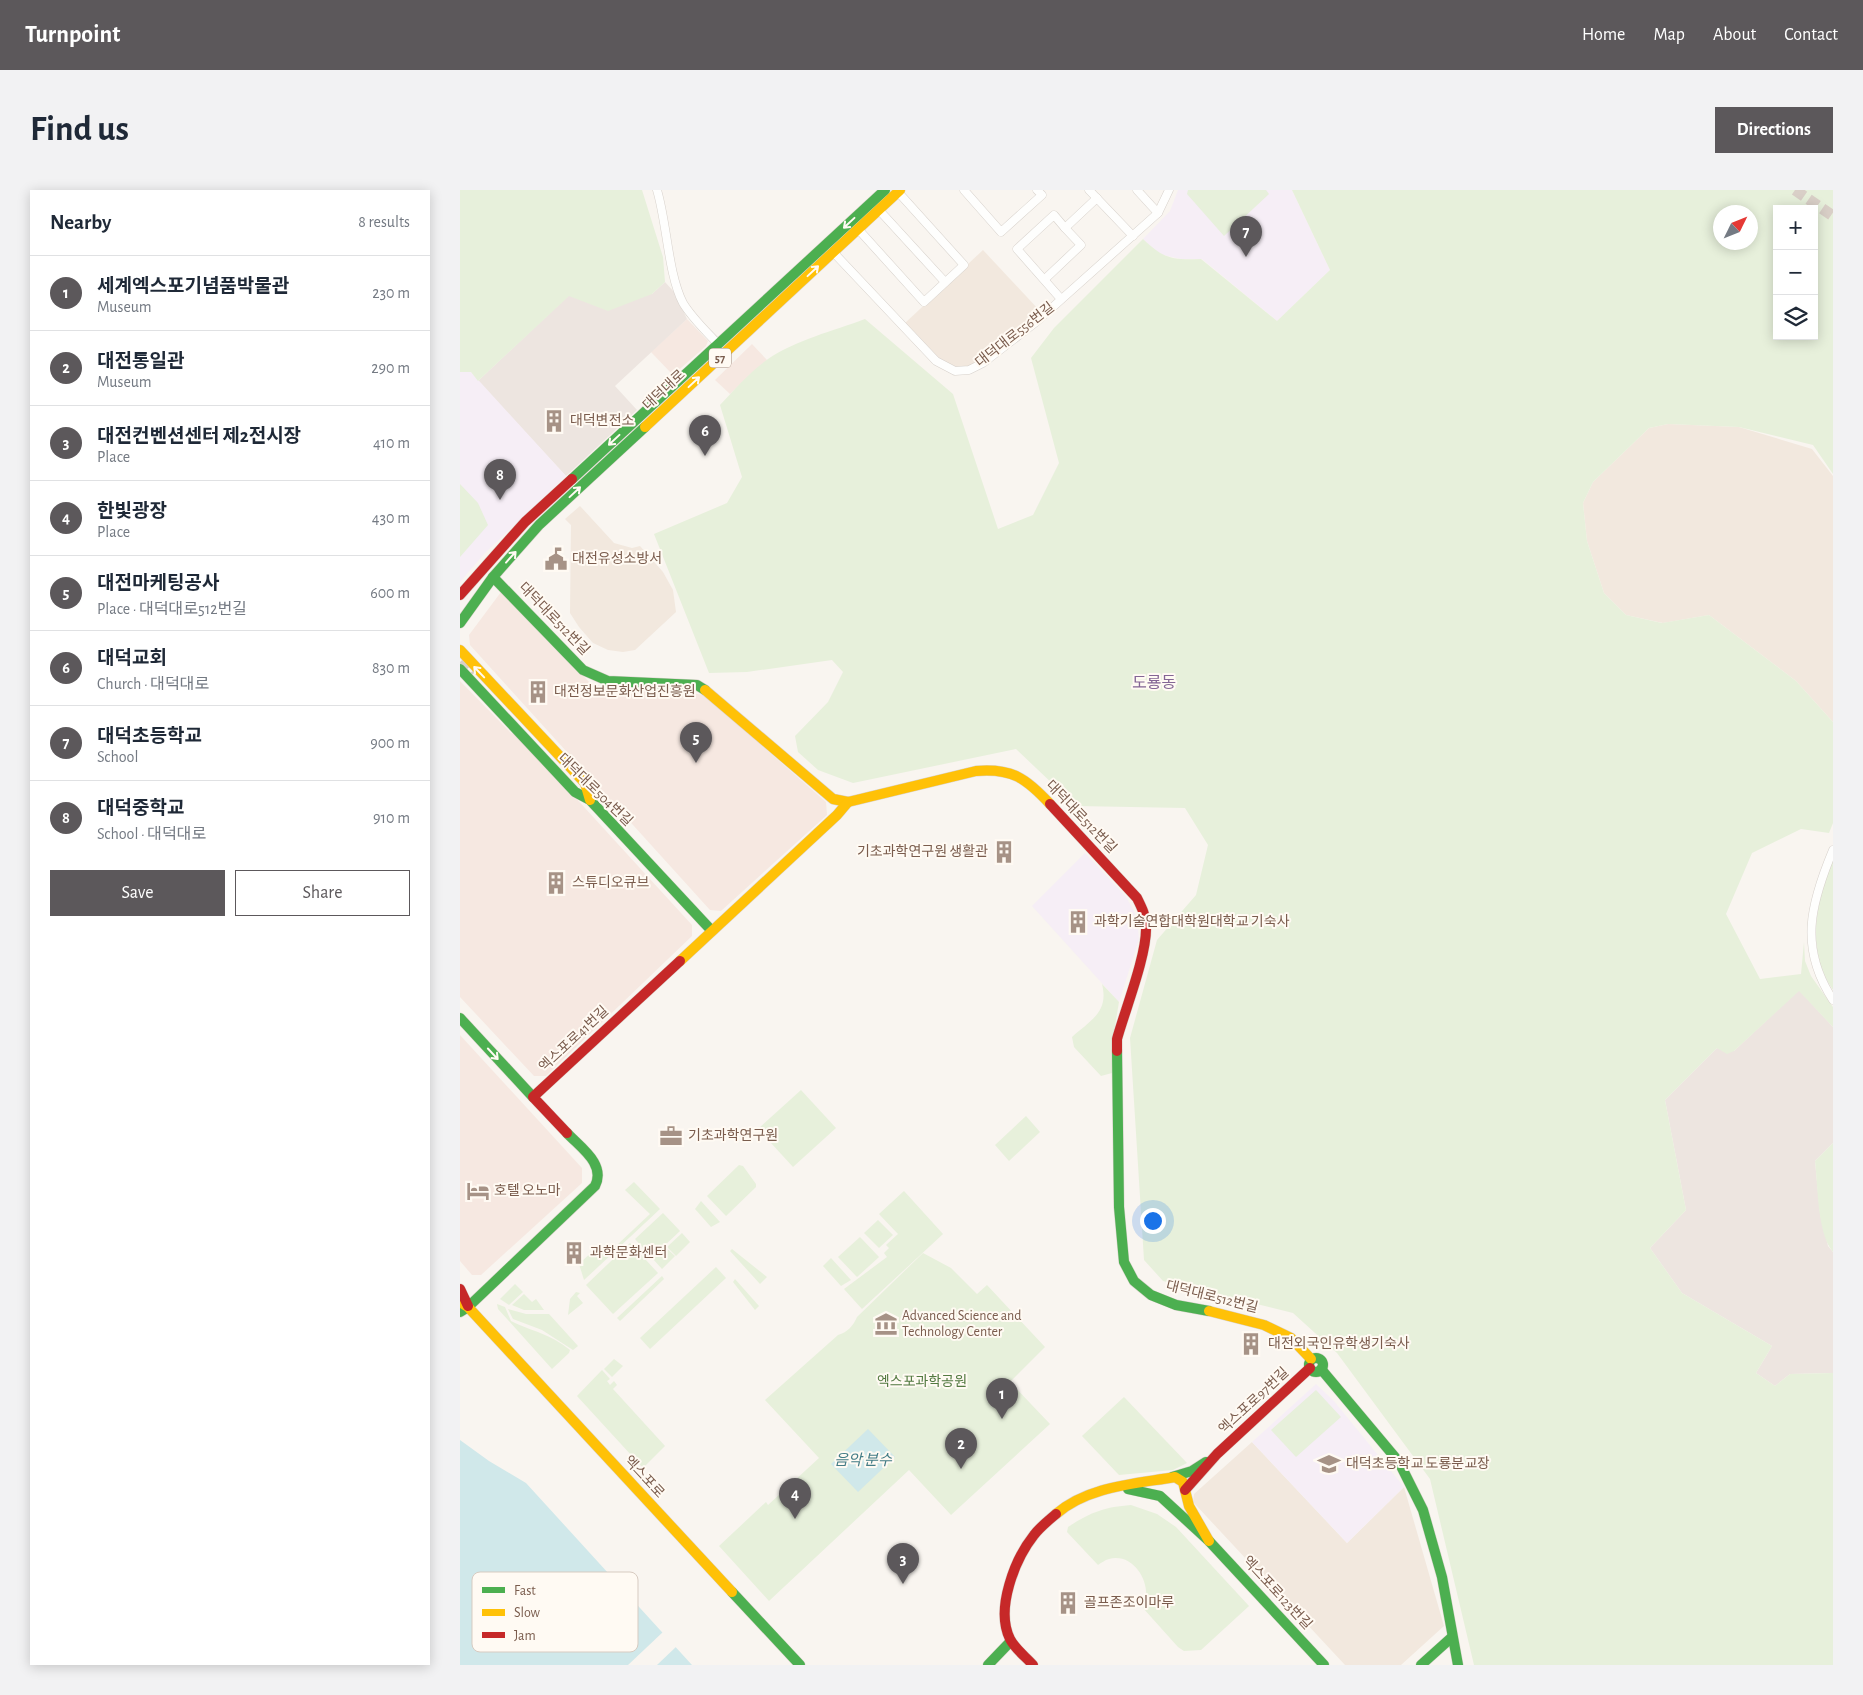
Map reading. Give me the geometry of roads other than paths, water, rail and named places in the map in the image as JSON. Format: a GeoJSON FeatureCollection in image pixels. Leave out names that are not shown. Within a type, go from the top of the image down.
{"type":"FeatureCollection","features":[{"type":"Feature","properties":{"kind":"street"},"geometry":{"type":"LineString","coordinates":[[657,190],[668,236],[674,275],[682,300],[688,312],[718,344]]}},
{"type":"Feature","properties":{"kind":"street","name":"대덕대로"},"geometry":{"type":"LineString","coordinates":[[460,595],[525,522],[885,190]]}},
{"type":"Feature","properties":{"kind":"street"},"geometry":{"type":"LineString","coordinates":[[964,190],[1001,232],[1042,195],[1037,190]]}},
{"type":"Feature","properties":{"kind":"street"},"geometry":{"type":"LineString","coordinates":[[1089,190],[1133,236]]}},
{"type":"Feature","properties":{"kind":"street"},"geometry":{"type":"LineString","coordinates":[[1137,190],[1158,213]]}},
{"type":"Feature","properties":{"kind":"street","name":"대덕대로556번길"},"geometry":{"type":"LineString","coordinates":[[833,252],[915,342],[936,361],[955,371],[969,370],[984,363],[1062,299],[1133,236],[1158,213],[1169,190]]}},
{"type":"Feature","properties":{"kind":"street"},"geometry":{"type":"LineString","coordinates":[[858,229],[924,302],[964,265],[899,191]]}},
{"type":"Feature","properties":{"kind":"street","name":"대덕대로"},"geometry":{"type":"LineString","coordinates":[[460,623],[493,577],[539,525],[899,191]]}},
{"type":"Feature","properties":{"kind":"street"},"geometry":{"type":"LineString","coordinates":[[1062,299],[1017,249],[1054,215],[1065,228],[1097,198]]}},
{"type":"Feature","properties":{"kind":"street"},"geometry":{"type":"LineString","coordinates":[[879,210],[945,282]]}},
{"type":"Feature","properties":{"kind":"street","name":"대덕대로556번길"},"geometry":{"type":"LineString","coordinates":[[1044,279],[1080,245],[1065,228]]}},
{"type":"Feature","properties":{"kind":"street","name":"대덕대로512번길"},"geometry":{"type":"LineString","coordinates":[[493,577],[584,670],[608,681],[698,686],[712,694],[833,798],[848,802],[976,770],[997,769],[1018,774],[1056,809],[1137,898],[1144,912],[1146,928],[1144,946],[1117,1039],[1119,1207],[1124,1262],[1134,1281],[1151,1295],[1176,1305],[1231,1315],[1264,1324],[1290,1338],[1310,1364]]}},
{"type":"Feature","properties":{"kind":"street"},"geometry":{"type":"LineString","coordinates":[[460,650],[502,705]]}},
{"type":"Feature","properties":{"kind":"street"},"geometry":{"type":"LineString","coordinates":[[460,669],[502,705]]}},
{"type":"Feature","properties":{"kind":"street","name":"대덕대로504번길"},"geometry":{"type":"LineString","coordinates":[[502,705],[711,930]]}},
{"type":"Feature","properties":{"kind":"street","name":"엑스포로41번길"},"geometry":{"type":"LineString","coordinates":[[533,1097],[837,815],[848,802]]}},
{"type":"Feature","properties":{"kind":"street"},"geometry":{"type":"LineString","coordinates":[[1833,850],[1816,900],[1810,934],[1816,970],[1833,1000]]}},
{"type":"Feature","properties":{"kind":"street"},"geometry":{"type":"LineString","coordinates":[[460,1018],[594,1162],[598,1168],[599,1178],[590,1193],[463,1307],[460,1321]]}},
{"type":"Feature","properties":{"kind":"street","name":"엑스포로"},"geometry":{"type":"LineString","coordinates":[[460,1289],[463,1307],[800,1665]]}},
{"type":"Feature","properties":{"kind":"street"},"geometry":{"type":"LineString","coordinates":[[1310,1364],[1315,1372],[1321,1369],[1399,1462],[1423,1510],[1442,1577],[1451,1638],[1458,1665]]}},
{"type":"Feature","properties":{"kind":"street","name":"엑스포로97번길"},"geometry":{"type":"LineString","coordinates":[[1217,1454],[1310,1364]]}},
{"type":"Feature","properties":{"kind":"street"},"geometry":{"type":"LineString","coordinates":[[1033,1665],[1011,1641],[1007,1631],[1008,1586],[1013,1570],[1026,1546],[1047,1520],[1080,1498],[1103,1490],[1192,1471],[1217,1454]]}},
{"type":"Feature","properties":{"kind":"street"},"geometry":{"type":"LineString","coordinates":[[1122,1487],[1179,1502],[1217,1454]]}},
{"type":"Feature","properties":{"kind":"street"},"geometry":{"type":"LineString","coordinates":[[1169,1477],[1179,1479],[1209,1540],[1163,1499],[1160,1484],[1169,1477]]}},
{"type":"Feature","properties":{"kind":"street","name":"엑스포로123번길"},"geometry":{"type":"LineString","coordinates":[[1209,1540],[1324,1665]]}},
{"type":"Feature","properties":{"kind":"street"},"geometry":{"type":"LineString","coordinates":[[1421,1665],[1451,1638]]}},
{"type":"Feature","properties":{"kind":"street"},"geometry":{"type":"LineString","coordinates":[[988,1665],[1011,1641]]}},
{"type":"Feature","properties":{"kind":"water","name":"음악 분수"},"geometry":{"type":"Polygon","coordinates":[[[868,1429],[895,1457],[858,1492],[831,1464],[868,1429]]]}},
{"type":"Feature","properties":{"kind":"water"},"geometry":{"type":"Polygon","coordinates":[[[460,1440],[489,1461],[526,1483],[607,1572],[472,1572],[472,1652],[638,1652],[638,1606],[692,1665],[460,1665],[460,1440]]]}},
{"type":"Feature","properties":{"kind":"tunnel"},"geometry":{"type":"LineString","coordinates":[[1795,190],[1833,216]]}},
{"type":"Feature","properties":{"kind":"tunnel"},"geometry":{"type":"LineString","coordinates":[[460,662],[472,675]]}},
{"type":"Feature","properties":{"kind":"place","name":"대덕초등학교"},"geometry":{"type":"Point","coordinates":[1246,257]}},
{"type":"Feature","properties":{"kind":"place","name":"대덕변전소"},"geometry":{"type":"Point","coordinates":[554,421]}},
{"type":"Feature","properties":{"kind":"place","name":"대덕교회"},"geometry":{"type":"Point","coordinates":[705,456]}},
{"type":"Feature","properties":{"kind":"place","name":"대덕중학교"},"geometry":{"type":"Point","coordinates":[500,500]}},
{"type":"Feature","properties":{"kind":"place","name":"대전유성소방서"},"geometry":{"type":"Point","coordinates":[556,559]}},
{"type":"Feature","properties":{"kind":"place","name":"대전정보문화산업진흥원"},"geometry":{"type":"Point","coordinates":[538,692]}},
{"type":"Feature","properties":{"kind":"place","name":"대전마케팅공사"},"geometry":{"type":"Point","coordinates":[696,763]}},
{"type":"Feature","properties":{"kind":"place","name":"기초과학연구원 생활관"},"geometry":{"type":"Point","coordinates":[1004,852]}},
{"type":"Feature","properties":{"kind":"place","name":"스튜디오큐브"},"geometry":{"type":"Point","coordinates":[556,883]}},
{"type":"Feature","properties":{"kind":"place","name":"과학기술연합대학원대학교 기숙사"},"geometry":{"type":"Point","coordinates":[1078,922]}},
{"type":"Feature","properties":{"kind":"place","name":"기초과학연구원"},"geometry":{"type":"Point","coordinates":[671,1136]}},
{"type":"Feature","properties":{"kind":"place","name":"호텔 오노마"},"geometry":{"type":"Point","coordinates":[478,1191]}},
{"type":"Feature","properties":{"kind":"place","name":"과학문화센터"},"geometry":{"type":"Point","coordinates":[574,1253]}},
{"type":"Feature","properties":{"kind":"place","name":"Advanced Science and Technology Center"},"geometry":{"type":"Point","coordinates":[886,1324]}},
{"type":"Feature","properties":{"kind":"place","name":"대전외국인유학생기숙사"},"geometry":{"type":"Point","coordinates":[1251,1344]}},
{"type":"Feature","properties":{"kind":"place","name":"세계엑스포기념품박물관"},"geometry":{"type":"Point","coordinates":[1002,1419]}},
{"type":"Feature","properties":{"kind":"place","name":"대덕초등학교 도룡분교장"},"geometry":{"type":"Point","coordinates":[1329,1464]}},
{"type":"Feature","properties":{"kind":"place","name":"대전통일관"},"geometry":{"type":"Point","coordinates":[961,1469]}},
{"type":"Feature","properties":{"kind":"place","name":"한빛광장"},"geometry":{"type":"Point","coordinates":[795,1519]}},
{"type":"Feature","properties":{"kind":"place","name":"대전컨벤션센터 제2전시장"},"geometry":{"type":"Point","coordinates":[903,1584]}},
{"type":"Feature","properties":{"kind":"place","name":"골프존조이마루"},"geometry":{"type":"Point","coordinates":[1068,1603]}},
{"type":"Feature","properties":{"kind":"district","name":"도룡동"},"geometry":{"type":"Point","coordinates":[1154,683]}},
{"type":"Feature","properties":{"kind":"park label","name":"엑스포과학공원"},"geometry":{"type":"Point","coordinates":[922,1382]}}]}
